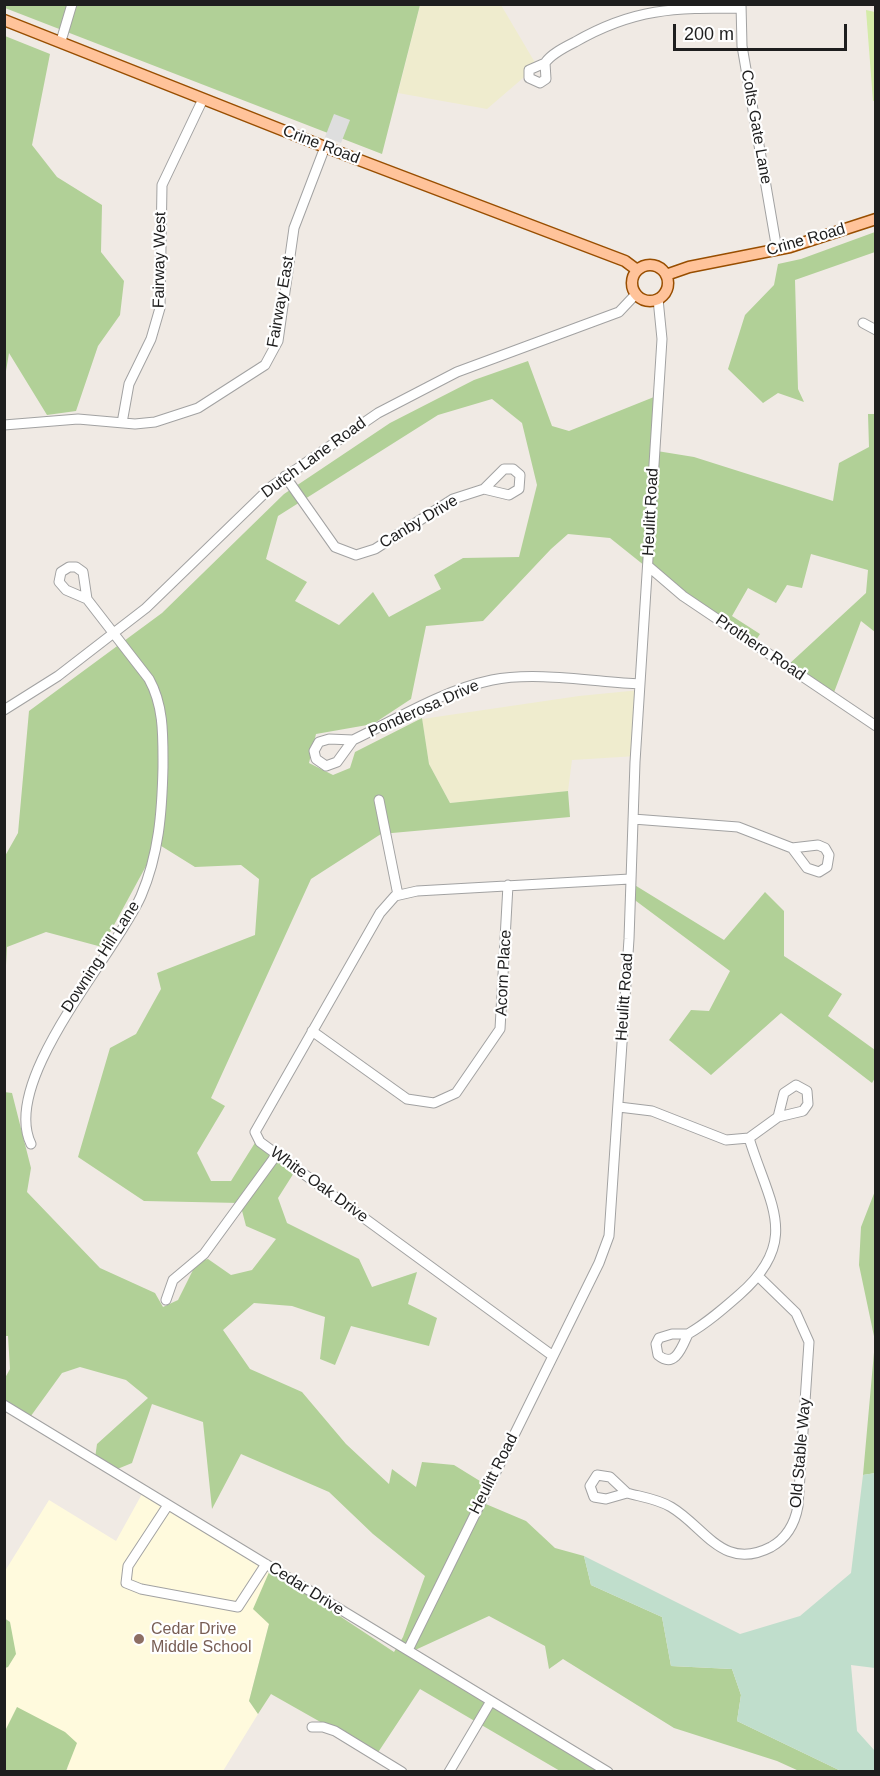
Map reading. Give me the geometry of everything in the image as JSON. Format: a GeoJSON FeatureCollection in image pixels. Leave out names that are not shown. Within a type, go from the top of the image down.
{"type":"FeatureCollection","features":[{"type":"Feature","properties":{"kind":"main road","name":"Crine Road"},"geometry":{"type":"LineString","coordinates":[[4,20],[325,147],[625,261],[637,270],[653,265],[666,275],[689,267],[777,250],[876,219]]}},
{"type":"Feature","properties":{"kind":"main road"},"geometry":{"type":"LineString","coordinates":[[637,270],[632,285],[636,294],[646,300],[658,299],[666,291],[666,275]]}},
{"type":"Feature","properties":{"kind":"street"},"geometry":{"type":"LineString","coordinates":[[61,41],[72,4]]}},
{"type":"Feature","properties":{"kind":"street"},"geometry":{"type":"LineString","coordinates":[[545,63],[595,31],[639,15],[679,8],[740,6]]}},
{"type":"Feature","properties":{"kind":"street","name":"Colts Gate Lane"},"geometry":{"type":"LineString","coordinates":[[740,6],[742,46],[777,250]]}},
{"type":"Feature","properties":{"kind":"street","name":"Fairway West"},"geometry":{"type":"LineString","coordinates":[[122,423],[129,384],[152,339],[160,308],[162,185],[203,99]]}},
{"type":"Feature","properties":{"kind":"street","name":"Fairway East"},"geometry":{"type":"LineString","coordinates":[[4,425],[78,419],[122,423],[155,422],[189,412],[257,371],[270,359],[278,341],[294,228],[325,147]]}},
{"type":"Feature","properties":{"kind":"street","name":"Dutch Lane Road"},"geometry":{"type":"LineString","coordinates":[[4,710],[58,676],[155,600],[254,503],[285,476],[378,413],[426,386],[491,358],[619,312],[636,294]]}},
{"type":"Feature","properties":{"kind":"street","name":"Heulitt Road"},"geometry":{"type":"LineString","coordinates":[[408,1650],[606,1245],[618,1107],[640,684],[662,339],[658,299]]}},
{"type":"Feature","properties":{"kind":"street"},"geometry":{"type":"LineString","coordinates":[[863,323],[876,330]]}},
{"type":"Feature","properties":{"kind":"street","name":"Canby Drive"},"geometry":{"type":"LineString","coordinates":[[285,476],[335,547],[356,555],[375,549],[453,499],[484,489]]}},
{"type":"Feature","properties":{"kind":"street","name":"Prothero Road"},"geometry":{"type":"LineString","coordinates":[[648,566],[683,596],[874,723]]}},
{"type":"Feature","properties":{"kind":"street","name":"Downing Hill Lane"},"geometry":{"type":"LineString","coordinates":[[31,1144],[25,1134],[24,1119],[39,1059],[66,1012],[132,913],[148,876],[159,835],[162,794],[161,709],[149,679],[87,598]]}},
{"type":"Feature","properties":{"kind":"street","name":"Ponderosa Drive"},"geometry":{"type":"LineString","coordinates":[[353,740],[461,689],[495,680],[523,677],[640,684]]}},
{"type":"Feature","properties":{"kind":"street"},"geometry":{"type":"LineString","coordinates":[[379,800],[398,895],[417,891],[630,879]]}},
{"type":"Feature","properties":{"kind":"street"},"geometry":{"type":"LineString","coordinates":[[633,819],[738,827],[792,848]]}},
{"type":"Feature","properties":{"kind":"street","name":"Acorn Place"},"geometry":{"type":"LineString","coordinates":[[312,1031],[407,1099],[434,1103],[456,1093],[500,1029],[508,885]]}},
{"type":"Feature","properties":{"kind":"street","name":"White Oak Drive"},"geometry":{"type":"LineString","coordinates":[[398,895],[380,913],[255,1129],[257,1140],[553,1356]]}},
{"type":"Feature","properties":{"kind":"street"},"geometry":{"type":"LineString","coordinates":[[618,1107],[652,1111],[719,1139],[749,1138],[778,1117]]}},
{"type":"Feature","properties":{"kind":"street"},"geometry":{"type":"LineString","coordinates":[[688,1334],[709,1321],[759,1277],[774,1246],[776,1221],[749,1138]]}},
{"type":"Feature","properties":{"kind":"street"},"geometry":{"type":"LineString","coordinates":[[166,1300],[173,1280],[204,1254],[277,1154]]}},
{"type":"Feature","properties":{"kind":"street","name":"Old Stable Way"},"geometry":{"type":"LineString","coordinates":[[627,1493],[670,1507],[715,1545],[734,1553],[750,1554],[765,1550],[780,1540],[790,1529],[798,1506],[809,1342],[796,1313],[759,1277]]}},
{"type":"Feature","properties":{"kind":"street","name":"Cedar Drive"},"geometry":{"type":"LineString","coordinates":[[4,1405],[608,1772]]}},
{"type":"Feature","properties":{"kind":"street"},"geometry":{"type":"LineString","coordinates":[[168,1504],[126,1570],[126,1583],[141,1589],[238,1607],[266,1564]]}},
{"type":"Feature","properties":{"kind":"street"},"geometry":{"type":"LineString","coordinates":[[449,1772],[491,1701]]}},
{"type":"Feature","properties":{"kind":"street"},"geometry":{"type":"LineString","coordinates":[[312,1727],[331,1729],[402,1772]]}},
{"type":"Feature","properties":{"kind":"shaded area"},"geometry":{"type":"Polygon","coordinates":[[[420,5],[501,5],[537,66],[487,109],[398,93],[420,5]]]}},
{"type":"Feature","properties":{"kind":"shaded area"},"geometry":{"type":"Polygon","coordinates":[[[334,114],[350,120],[341,143],[325,137],[334,114]]]}},
{"type":"Feature","properties":{"kind":"shaded area"},"geometry":{"type":"Polygon","coordinates":[[[640,690],[637,756],[572,760],[568,791],[450,803],[429,764],[422,719],[579,696],[640,690]]]}},
{"type":"Feature","properties":{"kind":"shaded area","name":"Cedar Drive Middle School"},"geometry":{"type":"Polygon","coordinates":[[[142,1494],[270,1570],[269,1624],[249,1701],[258,1714],[223,1771],[66,1771],[68,1768],[5,1731],[5,1668],[8,1667],[10,1622],[5,1618],[5,1571],[49,1500],[116,1541],[142,1494]]]}},
{"type":"Feature","properties":{"kind":"green space"},"geometry":{"type":"Polygon","coordinates":[[[4,5],[420,5],[382,154],[5,8],[4,5]]]}},
{"type":"Feature","properties":{"kind":"green space"},"geometry":{"type":"Polygon","coordinates":[[[866,10],[875,12],[876,100],[873,101],[866,10]]]}},
{"type":"Feature","properties":{"kind":"green space"},"geometry":{"type":"Polygon","coordinates":[[[5,36],[50,54],[32,145],[57,177],[102,205],[101,252],[124,281],[120,315],[98,346],[76,411],[47,415],[9,353],[5,377],[5,36]]]}},
{"type":"Feature","properties":{"kind":"green space"},"geometry":{"type":"Polygon","coordinates":[[[875,232],[875,252],[795,280],[798,389],[804,402],[778,393],[763,403],[728,369],[745,315],[774,285],[778,264],[801,259],[875,232]]]}},
{"type":"Feature","properties":{"kind":"green space"},"geometry":{"type":"Polygon","coordinates":[[[528,361],[552,426],[569,431],[659,395],[657,451],[694,457],[833,501],[839,463],[869,447],[868,414],[875,414],[875,632],[861,621],[833,695],[788,665],[866,593],[868,570],[811,554],[802,588],[787,585],[776,603],[748,588],[732,616],[760,634],[754,643],[650,570],[610,538],[568,534],[483,621],[426,626],[411,699],[373,724],[316,734],[309,763],[333,775],[350,768],[355,752],[422,718],[429,764],[450,803],[568,791],[570,817],[381,834],[311,879],[211,1098],[225,1106],[197,1153],[211,1181],[231,1181],[258,1138],[297,1168],[278,1198],[287,1223],[359,1259],[372,1287],[417,1272],[408,1304],[437,1318],[429,1346],[351,1326],[335,1365],[320,1359],[325,1317],[292,1306],[254,1303],[223,1330],[250,1369],[302,1392],[346,1444],[389,1484],[392,1469],[416,1487],[422,1462],[454,1465],[488,1486],[481,1502],[526,1521],[555,1548],[584,1556],[591,1585],[662,1617],[671,1666],[732,1669],[741,1695],[737,1721],[841,1771],[799,1771],[777,1761],[674,1728],[563,1659],[549,1669],[545,1646],[489,1616],[413,1651],[615,1771],[560,1771],[420,1689],[377,1754],[271,1694],[258,1714],[249,1701],[269,1624],[253,1609],[270,1570],[394,1652],[403,1637],[425,1576],[373,1534],[329,1492],[241,1454],[212,1509],[203,1422],[152,1404],[132,1463],[115,1470],[95,1458],[97,1444],[148,1398],[126,1380],[80,1367],[62,1373],[28,1420],[5,1406],[5,1378],[10,1369],[8,1336],[4,1336],[4,1092],[12,1093],[31,1168],[27,1192],[100,1268],[155,1293],[163,1307],[178,1300],[197,1262],[208,1259],[231,1275],[252,1270],[276,1239],[246,1226],[240,1203],[144,1201],[78,1157],[110,1048],[136,1034],[161,989],[157,973],[255,935],[259,879],[241,865],[195,867],[158,844],[102,947],[46,932],[7,947],[5,983],[5,856],[18,833],[29,711],[162,613],[284,494],[390,423],[474,380],[528,361]],[[492,399],[438,415],[278,516],[266,559],[307,582],[295,601],[339,625],[373,592],[389,617],[441,589],[434,575],[463,558],[519,557],[537,485],[522,423],[492,399]]]}},
{"type":"Feature","properties":{"kind":"green space"},"geometry":{"type":"Polygon","coordinates":[[[633,884],[724,940],[765,892],[784,911],[784,956],[842,994],[828,1016],[875,1050],[875,1078],[872,1083],[781,1013],[711,1075],[669,1040],[691,1010],[709,1011],[730,971],[632,898],[633,884]]]}},
{"type":"Feature","properties":{"kind":"green space"},"geometry":{"type":"Polygon","coordinates":[[[875,1191],[876,1473],[863,1475],[875,1341],[859,1265],[861,1227],[875,1191]]]}},
{"type":"Feature","properties":{"kind":"green space"},"geometry":{"type":"Polygon","coordinates":[[[875,1473],[875,1668],[851,1665],[857,1731],[875,1751],[875,1771],[841,1771],[737,1721],[741,1695],[732,1669],[671,1666],[662,1617],[591,1585],[584,1556],[740,1634],[800,1616],[851,1573],[863,1475],[875,1473]]]}},
{"type":"Feature","properties":{"kind":"green space"},"geometry":{"type":"Polygon","coordinates":[[[4,1618],[10,1622],[16,1654],[5,1668],[4,1618]]]}},
{"type":"Feature","properties":{"kind":"green space"},"geometry":{"type":"Polygon","coordinates":[[[17,1707],[65,1732],[77,1743],[66,1771],[5,1771],[5,1731],[17,1707]]]}},
{"type":"Feature","properties":{"kind":"place","name":"Cedar Drive Middle School"},"geometry":{"type":"Point","coordinates":[139,1639]}}]}
